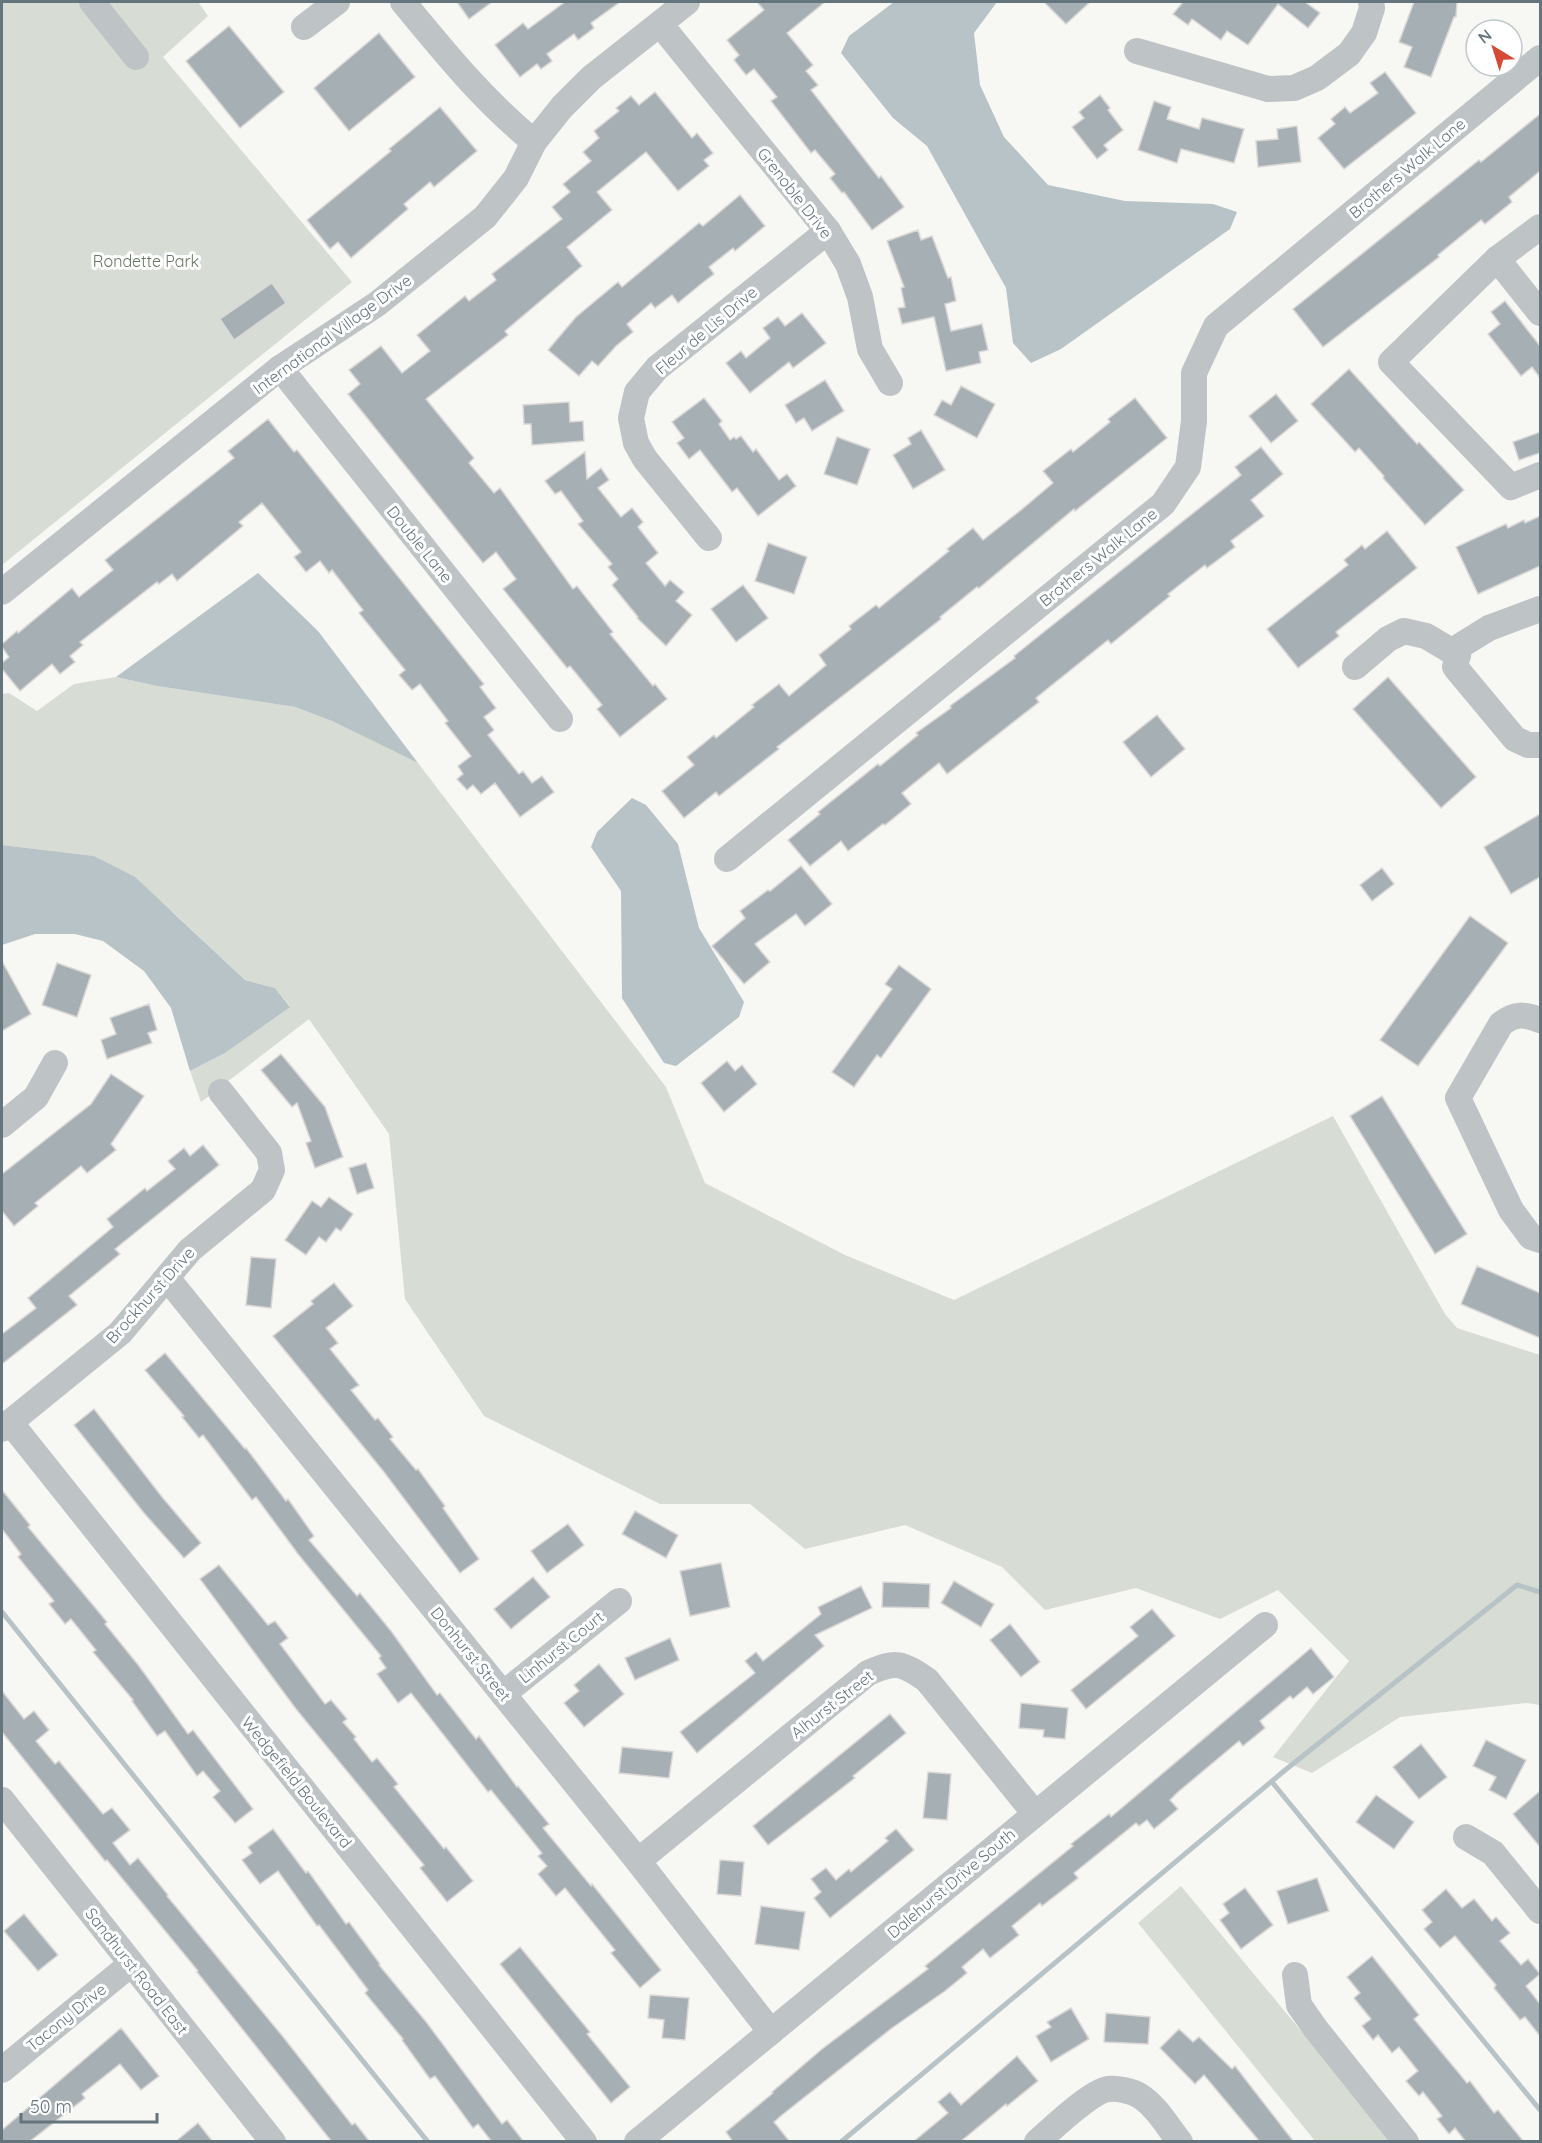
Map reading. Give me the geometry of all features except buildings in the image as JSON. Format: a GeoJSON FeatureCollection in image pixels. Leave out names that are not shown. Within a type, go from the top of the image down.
{"type":"FeatureCollection","features":[{"type":"Feature","properties":{"kind":"street"},"geometry":{"type":"LineString","coordinates":[[92,2],[136,57]]}},
{"type":"Feature","properties":{"kind":"street"},"geometry":{"type":"LineString","coordinates":[[304,27],[337,2]]}},
{"type":"Feature","properties":{"kind":"street"},"geometry":{"type":"LineString","coordinates":[[403,2],[462,74],[504,117],[534,142]]}},
{"type":"Feature","properties":{"kind":"street","name":"International Village Drive"},"geometry":{"type":"LineString","coordinates":[[2,592],[280,368],[377,304],[485,217],[516,178],[534,142],[562,107],[591,78],[687,2]]}},
{"type":"Feature","properties":{"kind":"street"},"geometry":{"type":"LineString","coordinates":[[1137,51],[1268,89],[1294,88],[1317,78],[1349,54],[1364,33],[1371,5]]}},
{"type":"Feature","properties":{"kind":"street","name":"Grenoble Drive"},"geometry":{"type":"LineString","coordinates":[[660,24],[828,231],[848,264],[860,297],[870,348],[890,383]]}},
{"type":"Feature","properties":{"kind":"street","name":"Brothers Walk Lane"},"geometry":{"type":"LineString","coordinates":[[727,859],[1163,504],[1188,467],[1194,421],[1194,373],[1216,326],[1540,58]]}},
{"type":"Feature","properties":{"kind":"street"},"geometry":{"type":"LineString","coordinates":[[1540,227],[1497,259],[1391,362],[1511,487],[1540,476]]}},
{"type":"Feature","properties":{"kind":"street","name":"Fleur de Lis Drive"},"geometry":{"type":"LineString","coordinates":[[709,538],[645,459],[636,443],[631,418],[638,392],[657,368],[828,231]]}},
{"type":"Feature","properties":{"kind":"street"},"geometry":{"type":"LineString","coordinates":[[1497,259],[1540,313]]}},
{"type":"Feature","properties":{"kind":"street","name":"Double Lane"},"geometry":{"type":"LineString","coordinates":[[280,368],[560,719]]}},
{"type":"Feature","properties":{"kind":"street"},"geometry":{"type":"LineString","coordinates":[[1540,609],[1489,628],[1460,646],[1455,667],[1515,739],[1528,745],[1540,745]]}},
{"type":"Feature","properties":{"kind":"street"},"geometry":{"type":"LineString","coordinates":[[1355,667],[1388,639],[1404,631],[1426,636],[1458,655]]}},
{"type":"Feature","properties":{"kind":"street"},"geometry":{"type":"LineString","coordinates":[[1540,1020],[1524,1014],[1511,1016],[1500,1024],[1458,1098],[1510,1210],[1531,1237],[1540,1240]]}},
{"type":"Feature","properties":{"kind":"street"},"geometry":{"type":"LineString","coordinates":[[2,1125],[36,1097],[55,1063]]}},
{"type":"Feature","properties":{"kind":"street","name":"Brockhurst Drive"},"geometry":{"type":"LineString","coordinates":[[6,1426],[120,1333],[190,1250],[263,1190],[272,1170],[269,1153],[221,1092]]}},
{"type":"Feature","properties":{"kind":"street","name":"Donhurst Street"},"geometry":{"type":"LineString","coordinates":[[167,1278],[638,1861],[771,2032]]}},
{"type":"Feature","properties":{"kind":"street","name":"Wedgefield Boulevard"},"geometry":{"type":"LineString","coordinates":[[6,1426],[584,2142]]}},
{"type":"Feature","properties":{"kind":"street","name":"Linhurst Court"},"geometry":{"type":"LineString","coordinates":[[503,1694],[619,1601]]}},
{"type":"Feature","properties":{"kind":"street","name":"Dalehurst Drive South"},"geometry":{"type":"LineString","coordinates":[[637,2142],[1264,1625]]}},
{"type":"Feature","properties":{"kind":"street","name":"Alhurst Street"},"geometry":{"type":"LineString","coordinates":[[638,1861],[868,1673],[886,1665],[908,1666],[927,1680],[1035,1814]]}},
{"type":"Feature","properties":{"kind":"street","name":"Sandhurst Road East"},"geometry":{"type":"LineString","coordinates":[[2,1800],[273,2142]]}},
{"type":"Feature","properties":{"kind":"street"},"geometry":{"type":"LineString","coordinates":[[1466,1837],[1493,1853],[1540,1911]]}},
{"type":"Feature","properties":{"kind":"street","name":"Tacony Drive"},"geometry":{"type":"LineString","coordinates":[[2,2070],[131,1964]]}},
{"type":"Feature","properties":{"kind":"street"},"geometry":{"type":"LineString","coordinates":[[1295,1975],[1299,2005],[1406,2142]]}},
{"type":"Feature","properties":{"kind":"street"},"geometry":{"type":"LineString","coordinates":[[1037,2142],[1092,2097],[1107,2089],[1123,2090],[1139,2095],[1152,2107],[1180,2142]]}},
{"type":"Feature","properties":{"kind":"green space","name":"Rondette Park"},"geometry":{"type":"Polygon","coordinates":[[[2,2],[198,2],[208,16],[163,57],[352,282],[2,565],[2,2]]]}},
{"type":"Feature","properties":{"kind":"green space"},"geometry":{"type":"Polygon","coordinates":[[[116,677],[157,686],[295,707],[332,721],[418,763],[666,1087],[705,1183],[845,1255],[954,1300],[1333,1116],[1445,1314],[1457,1328],[1540,1355],[1540,1705],[1527,1703],[1400,1717],[1312,1773],[1273,1757],[1349,1661],[1278,1590],[1220,1619],[1136,1588],[1045,1610],[1002,1567],[905,1525],[805,1549],[750,1504],[660,1504],[484,1416],[405,1299],[389,1134],[309,1019],[201,1102],[190,1071],[225,1053],[290,1006],[275,988],[245,980],[173,912],[94,856],[2,845],[2,694],[9,693],[37,711],[74,684],[116,677]]]}},
{"type":"Feature","properties":{"kind":"green space"},"geometry":{"type":"Polygon","coordinates":[[[1181,1886],[1392,2141],[1315,2141],[1138,1923],[1181,1886]]]}},
{"type":"Feature","properties":{"kind":"shaded area"},"geometry":{"type":"Polygon","coordinates":[[[894,2],[997,2],[974,33],[980,85],[1004,137],[1048,185],[1125,201],[1213,204],[1237,212],[1230,229],[1061,349],[1031,363],[1013,343],[1006,288],[927,146],[893,118],[841,53],[849,36],[894,2]]]}},
{"type":"Feature","properties":{"kind":"shaded area"},"geometry":{"type":"Polygon","coordinates":[[[258,573],[318,631],[418,763],[332,721],[295,707],[157,686],[116,677],[258,573]]]}},
{"type":"Feature","properties":{"kind":"shaded area"},"geometry":{"type":"Polygon","coordinates":[[[632,798],[646,805],[678,844],[699,928],[744,1002],[739,1017],[676,1066],[664,1063],[622,998],[621,891],[591,847],[597,832],[632,798]]]}},
{"type":"Feature","properties":{"kind":"shaded area"},"geometry":{"type":"Polygon","coordinates":[[[2,845],[94,856],[135,877],[245,980],[275,988],[290,1007],[225,1053],[190,1071],[171,1008],[144,971],[103,941],[75,934],[35,934],[2,945],[2,845]]]}},
{"type":"Feature","properties":{"kind":"waterway"},"geometry":{"type":"LineString","coordinates":[[841,2142],[1284,1771],[1517,1585],[1540,1592]]}},
{"type":"Feature","properties":{"kind":"waterway"},"geometry":{"type":"LineString","coordinates":[[2,1612],[428,2142]]}},
{"type":"Feature","properties":{"kind":"waterway"},"geometry":{"type":"LineString","coordinates":[[1272,1782],[1540,2110]]}}]}
